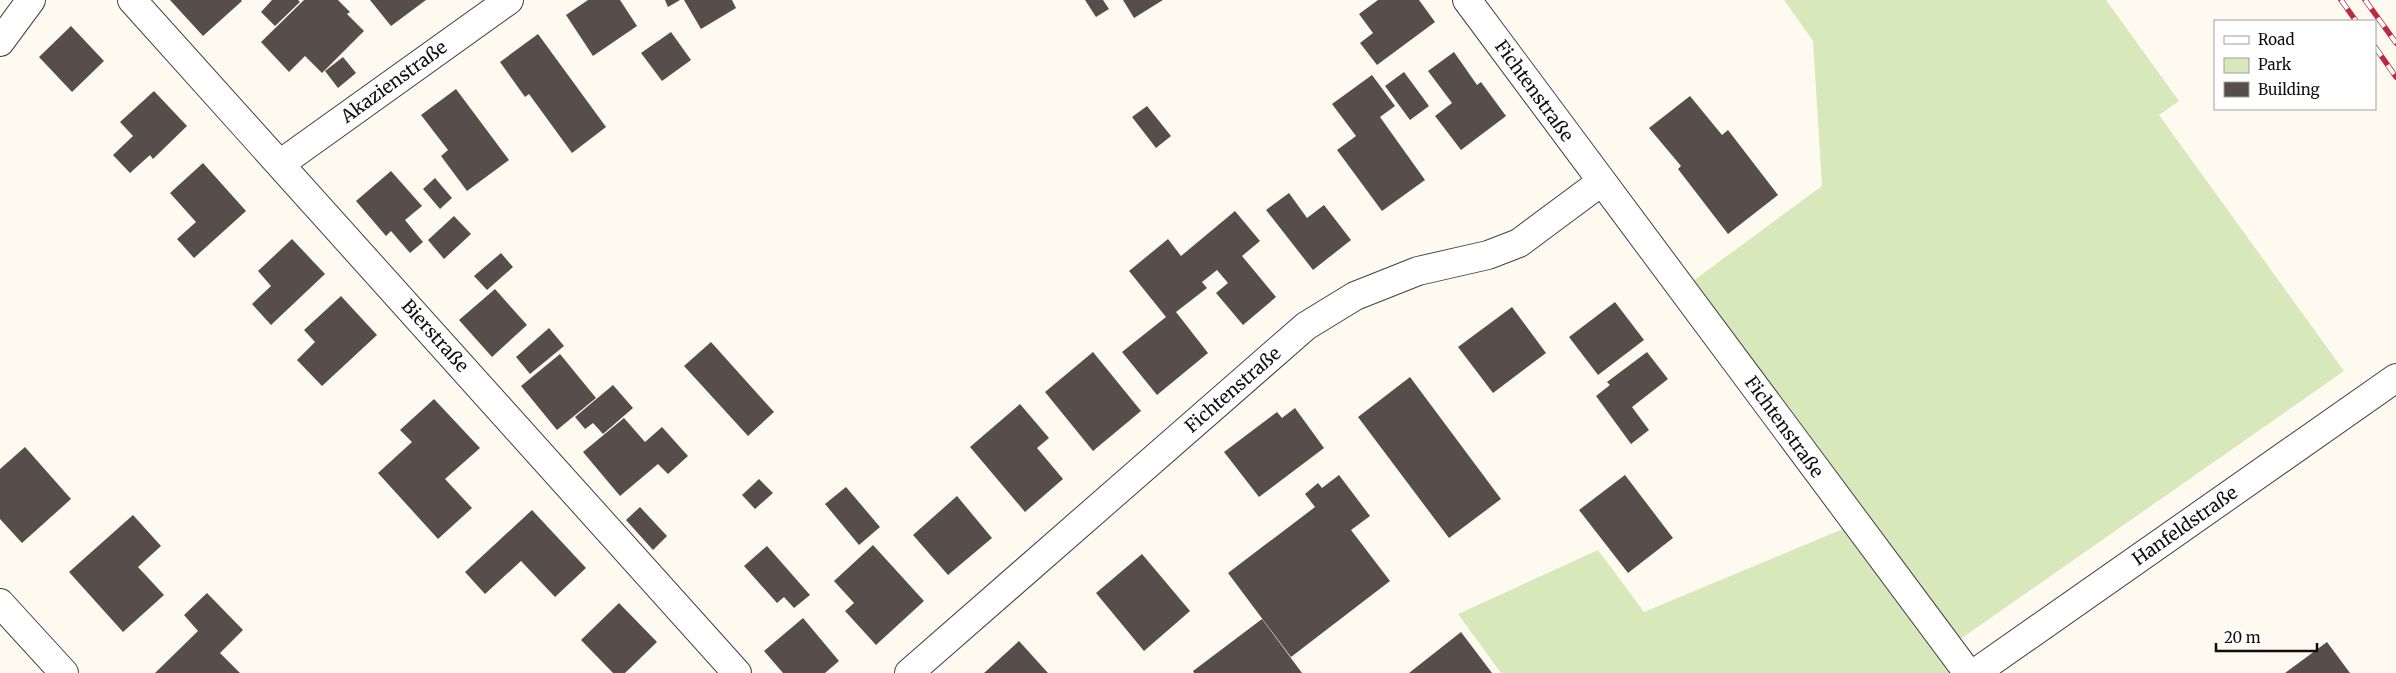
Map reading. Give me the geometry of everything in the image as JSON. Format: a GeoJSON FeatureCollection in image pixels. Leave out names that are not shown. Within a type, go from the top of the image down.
{"type":"FeatureCollection","features":[{"type":"Feature","properties":{"kind":"street"},"geometry":{"type":"LineString","coordinates":[[0,42],[31,0]]}},
{"type":"Feature","properties":{"kind":"street","name":"Bierstraße"},"geometry":{"type":"LineString","coordinates":[[132,0],[737,673]]}},
{"type":"Feature","properties":{"kind":"street","name":"Akazienstraße"},"geometry":{"type":"LineString","coordinates":[[280,164],[509,0]]}},
{"type":"Feature","properties":{"kind":"street","name":"Fichtenstraße"},"geometry":{"type":"LineString","coordinates":[[1467,0],[1968,673]]}},
{"type":"Feature","properties":{"kind":"street","name":"Fichtenstraße"},"geometry":{"type":"LineString","coordinates":[[909,673],[1306,326],[1355,296],[1418,271],[1488,254],[1519,243],[1601,182]]}},
{"type":"Feature","properties":{"kind":"street","name":"Hanfeldstraße"},"geometry":{"type":"LineString","coordinates":[[1975,673],[2396,378]]}},
{"type":"Feature","properties":{"kind":"street"},"geometry":{"type":"LineString","coordinates":[[0,603],[64,673]]}},
{"type":"Feature","properties":{"kind":"green space"},"geometry":{"type":"Polygon","coordinates":[[[1784,0],[2106,0],[2179,101],[2159,115],[2344,371],[1949,647],[1968,673],[1501,673],[1458,614],[1598,550],[1644,612],[1855,524],[1682,289],[1822,186],[1813,41],[1784,0]]]}},
{"type":"Feature","properties":{"kind":"building"},"geometry":{"type":"Polygon","coordinates":[[[170,0],[241,0],[242,1],[203,36],[170,0]]]}},
{"type":"Feature","properties":{"kind":"building"},"geometry":{"type":"Polygon","coordinates":[[[272,0],[298,0],[300,2],[275,26],[261,12],[272,0]]]}},
{"type":"Feature","properties":{"kind":"building"},"geometry":{"type":"Polygon","coordinates":[[[304,0],[338,0],[350,12],[347,14],[364,31],[322,73],[305,56],[289,72],[261,42],[304,0]]]}},
{"type":"Feature","properties":{"kind":"building"},"geometry":{"type":"Polygon","coordinates":[[[370,0],[426,0],[391,26],[370,0]]]}},
{"type":"Feature","properties":{"kind":"building"},"geometry":{"type":"Polygon","coordinates":[[[588,0],[620,0],[637,26],[593,56],[566,15],[588,0]]]}},
{"type":"Feature","properties":{"kind":"building"},"geometry":{"type":"Polygon","coordinates":[[[665,0],[680,0],[668,7],[665,0]]]}},
{"type":"Feature","properties":{"kind":"building"},"geometry":{"type":"Polygon","coordinates":[[[684,0],[732,0],[736,8],[701,29],[684,0]]]}},
{"type":"Feature","properties":{"kind":"building"},"geometry":{"type":"Polygon","coordinates":[[[1085,0],[1103,0],[1109,9],[1096,17],[1085,0]]]}},
{"type":"Feature","properties":{"kind":"building"},"geometry":{"type":"Polygon","coordinates":[[[1123,0],[1163,0],[1134,18],[1123,0]]]}},
{"type":"Feature","properties":{"kind":"building"},"geometry":{"type":"Polygon","coordinates":[[[1378,0],[1419,0],[1435,22],[1377,65],[1360,43],[1373,33],[1359,14],[1378,0]]]}},
{"type":"Feature","properties":{"kind":"building"},"geometry":{"type":"Polygon","coordinates":[[[71,26],[104,61],[72,92],[39,57],[71,26]]]}},
{"type":"Feature","properties":{"kind":"building"},"geometry":{"type":"Polygon","coordinates":[[[671,32],[691,60],[662,81],[641,53],[671,32]]]}},
{"type":"Feature","properties":{"kind":"building"},"geometry":{"type":"Polygon","coordinates":[[[538,34],[606,127],[572,153],[529,94],[525,97],[500,62],[538,34]]]}},
{"type":"Feature","properties":{"kind":"building"},"geometry":{"type":"Polygon","coordinates":[[[1454,52],[1477,85],[1481,82],[1506,116],[1461,150],[1435,116],[1452,103],[1428,71],[1454,52]]]}},
{"type":"Feature","properties":{"kind":"building"},"geometry":{"type":"Polygon","coordinates":[[[343,57],[356,73],[338,88],[325,71],[343,57]]]}},
{"type":"Feature","properties":{"kind":"building"},"geometry":{"type":"Polygon","coordinates":[[[1404,72],[1429,106],[1410,120],[1385,86],[1404,72]]]}},
{"type":"Feature","properties":{"kind":"building"},"geometry":{"type":"Polygon","coordinates":[[[1372,75],[1395,106],[1380,117],[1425,180],[1382,211],[1337,150],[1356,136],[1332,104],[1372,75]]]}},
{"type":"Feature","properties":{"kind":"building"},"geometry":{"type":"Polygon","coordinates":[[[456,89],[509,160],[467,191],[441,156],[448,150],[421,115],[456,89]]]}},
{"type":"Feature","properties":{"kind":"building"},"geometry":{"type":"Polygon","coordinates":[[[154,91],[187,126],[153,159],[150,155],[130,173],[113,155],[133,136],[120,122],[154,91]]]}},
{"type":"Feature","properties":{"kind":"building"},"geometry":{"type":"Polygon","coordinates":[[[1690,96],[1722,135],[1728,130],[1778,195],[1728,234],[1678,169],[1681,166],[1649,128],[1690,96]]]}},
{"type":"Feature","properties":{"kind":"building"},"geometry":{"type":"Polygon","coordinates":[[[1147,106],[1171,136],[1156,148],[1132,117],[1147,106]]]}},
{"type":"Feature","properties":{"kind":"building"},"geometry":{"type":"Polygon","coordinates":[[[203,163],[246,211],[194,258],[177,239],[196,222],[170,193],[203,163]]]}},
{"type":"Feature","properties":{"kind":"building"},"geometry":{"type":"Polygon","coordinates":[[[391,171],[422,206],[405,220],[423,242],[410,253],[391,231],[386,236],[356,201],[391,171]]]}},
{"type":"Feature","properties":{"kind":"building"},"geometry":{"type":"Polygon","coordinates":[[[435,178],[452,198],[440,209],[423,189],[435,178]]]}},
{"type":"Feature","properties":{"kind":"building"},"geometry":{"type":"Polygon","coordinates":[[[1289,193],[1307,218],[1324,205],[1351,240],[1313,270],[1266,210],[1289,193]]]}},
{"type":"Feature","properties":{"kind":"building"},"geometry":{"type":"Polygon","coordinates":[[[1235,211],[1260,241],[1242,256],[1276,297],[1243,325],[1216,293],[1228,283],[1217,270],[1202,282],[1207,288],[1176,312],[1208,353],[1157,395],[1122,352],[1166,317],[1129,271],[1168,239],[1181,256],[1235,211]]]}},
{"type":"Feature","properties":{"kind":"building"},"geometry":{"type":"Polygon","coordinates":[[[454,216],[471,234],[444,259],[428,240],[454,216]]]}},
{"type":"Feature","properties":{"kind":"building"},"geometry":{"type":"Polygon","coordinates":[[[292,239],[325,274],[271,325],[252,304],[271,286],[258,271],[292,239]]]}},
{"type":"Feature","properties":{"kind":"building"},"geometry":{"type":"Polygon","coordinates":[[[501,253],[513,267],[487,290],[474,276],[501,253]]]}},
{"type":"Feature","properties":{"kind":"building"},"geometry":{"type":"Polygon","coordinates":[[[495,289],[527,325],[492,357],[459,320],[495,289]]]}},
{"type":"Feature","properties":{"kind":"building"},"geometry":{"type":"Polygon","coordinates":[[[341,296],[377,335],[322,386],[297,360],[315,342],[304,330],[341,296]]]}},
{"type":"Feature","properties":{"kind":"building"},"geometry":{"type":"Polygon","coordinates":[[[1615,302],[1644,340],[1598,375],[1569,337],[1615,302]]]}},
{"type":"Feature","properties":{"kind":"building"},"geometry":{"type":"Polygon","coordinates":[[[1512,307],[1546,353],[1493,393],[1458,347],[1512,307]]]}},
{"type":"Feature","properties":{"kind":"building"},"geometry":{"type":"Polygon","coordinates":[[[549,328],[564,346],[530,374],[516,357],[549,328]]]}},
{"type":"Feature","properties":{"kind":"building"},"geometry":{"type":"Polygon","coordinates":[[[711,342],[774,412],[748,436],[684,366],[711,342]]]}},
{"type":"Feature","properties":{"kind":"building"},"geometry":{"type":"Polygon","coordinates":[[[1093,352],[1141,411],[1093,451],[1045,392],[1093,352]]]}},
{"type":"Feature","properties":{"kind":"building"},"geometry":{"type":"Polygon","coordinates":[[[1647,352],[1668,379],[1632,407],[1649,430],[1631,444],[1596,396],[1610,385],[1607,382],[1647,352]]]}},
{"type":"Feature","properties":{"kind":"building"},"geometry":{"type":"Polygon","coordinates":[[[560,354],[596,398],[557,430],[521,386],[560,354]]]}},
{"type":"Feature","properties":{"kind":"building"},"geometry":{"type":"Polygon","coordinates":[[[1410,377],[1501,499],[1449,538],[1358,417],[1410,377]]]}},
{"type":"Feature","properties":{"kind":"building"},"geometry":{"type":"Polygon","coordinates":[[[613,385],[633,408],[603,434],[593,423],[585,429],[575,417],[613,385]]]}},
{"type":"Feature","properties":{"kind":"building"},"geometry":{"type":"Polygon","coordinates":[[[434,399],[480,448],[445,479],[472,508],[438,539],[378,473],[412,442],[400,430],[434,399]]]}},
{"type":"Feature","properties":{"kind":"building"},"geometry":{"type":"Polygon","coordinates":[[[1020,404],[1049,438],[1037,448],[1063,479],[1025,512],[970,447],[1020,404]]]}},
{"type":"Feature","properties":{"kind":"building"},"geometry":{"type":"Polygon","coordinates":[[[1295,408],[1324,448],[1259,497],[1224,452],[1277,412],[1282,418],[1295,408]]]}},
{"type":"Feature","properties":{"kind":"building"},"geometry":{"type":"Polygon","coordinates":[[[624,418],[645,442],[662,427],[688,456],[668,474],[658,464],[620,496],[583,452],[624,418]]]}},
{"type":"Feature","properties":{"kind":"building"},"geometry":{"type":"Polygon","coordinates":[[[25,447],[71,499],[22,543],[0,519],[0,469],[25,447]]]}},
{"type":"Feature","properties":{"kind":"building"},"geometry":{"type":"Polygon","coordinates":[[[1339,475],[1370,516],[1351,530],[1390,581],[1291,657],[1228,573],[1315,507],[1305,494],[1318,483],[1322,488],[1339,475]]]}},
{"type":"Feature","properties":{"kind":"building"},"geometry":{"type":"Polygon","coordinates":[[[1625,475],[1673,538],[1628,573],[1579,510],[1625,475]]]}},
{"type":"Feature","properties":{"kind":"building"},"geometry":{"type":"Polygon","coordinates":[[[759,479],[773,493],[755,509],[742,495],[759,479]]]}},
{"type":"Feature","properties":{"kind":"building"},"geometry":{"type":"Polygon","coordinates":[[[846,487],[880,527],[859,545],[825,504],[846,487]]]}},
{"type":"Feature","properties":{"kind":"building"},"geometry":{"type":"Polygon","coordinates":[[[957,496],[992,538],[948,575],[913,535],[957,496]]]}},
{"type":"Feature","properties":{"kind":"building"},"geometry":{"type":"Polygon","coordinates":[[[640,507],[667,536],[653,550],[626,520],[640,507]]]}},
{"type":"Feature","properties":{"kind":"building"},"geometry":{"type":"Polygon","coordinates":[[[532,510],[586,568],[555,597],[521,561],[485,594],[465,572],[532,510]]]}},
{"type":"Feature","properties":{"kind":"building"},"geometry":{"type":"Polygon","coordinates":[[[133,515],[161,546],[138,567],[164,595],[123,632],[69,572],[133,515]]]}},
{"type":"Feature","properties":{"kind":"building"},"geometry":{"type":"Polygon","coordinates":[[[873,545],[924,601],[876,645],[845,611],[854,603],[834,581],[873,545]]]}},
{"type":"Feature","properties":{"kind":"building"},"geometry":{"type":"Polygon","coordinates":[[[767,546],[810,595],[794,608],[784,597],[777,603],[744,566],[767,546]]]}},
{"type":"Feature","properties":{"kind":"building"},"geometry":{"type":"Polygon","coordinates":[[[1142,554],[1190,611],[1144,651],[1096,593],[1142,554]]]}},
{"type":"Feature","properties":{"kind":"building"},"geometry":{"type":"Polygon","coordinates":[[[207,593],[243,630],[220,653],[240,673],[155,673],[198,631],[184,615],[207,593]]]}},
{"type":"Feature","properties":{"kind":"building"},"geometry":{"type":"Polygon","coordinates":[[[619,603],[657,642],[625,673],[613,673],[581,640],[619,603]]]}},
{"type":"Feature","properties":{"kind":"building"},"geometry":{"type":"Polygon","coordinates":[[[803,618],[839,661],[825,673],[783,673],[764,651],[803,618]]]}},
{"type":"Feature","properties":{"kind":"building"},"geometry":{"type":"Polygon","coordinates":[[[1262,619],[1302,673],[1194,673],[1193,671],[1262,619]]]}},
{"type":"Feature","properties":{"kind":"building"},"geometry":{"type":"Polygon","coordinates":[[[1461,632],[1492,673],[1409,673],[1461,632]]]}},
{"type":"Feature","properties":{"kind":"building"},"geometry":{"type":"Polygon","coordinates":[[[1019,641],[1048,673],[984,673],[1019,641]]]}},
{"type":"Feature","properties":{"kind":"building"},"geometry":{"type":"Polygon","coordinates":[[[2327,642],[2350,673],[2285,673],[2327,642]]]}},
{"type":"Feature","properties":{"kind":"railway"},"geometry":{"type":"LineString","coordinates":[[2341,0],[2355,20]]}},
{"type":"Feature","properties":{"kind":"railway"},"geometry":{"type":"LineString","coordinates":[[2365,0],[2396,43]]}},
{"type":"Feature","properties":{"kind":"railway"},"geometry":{"type":"LineString","coordinates":[[2376,48],[2396,77]]}}]}
